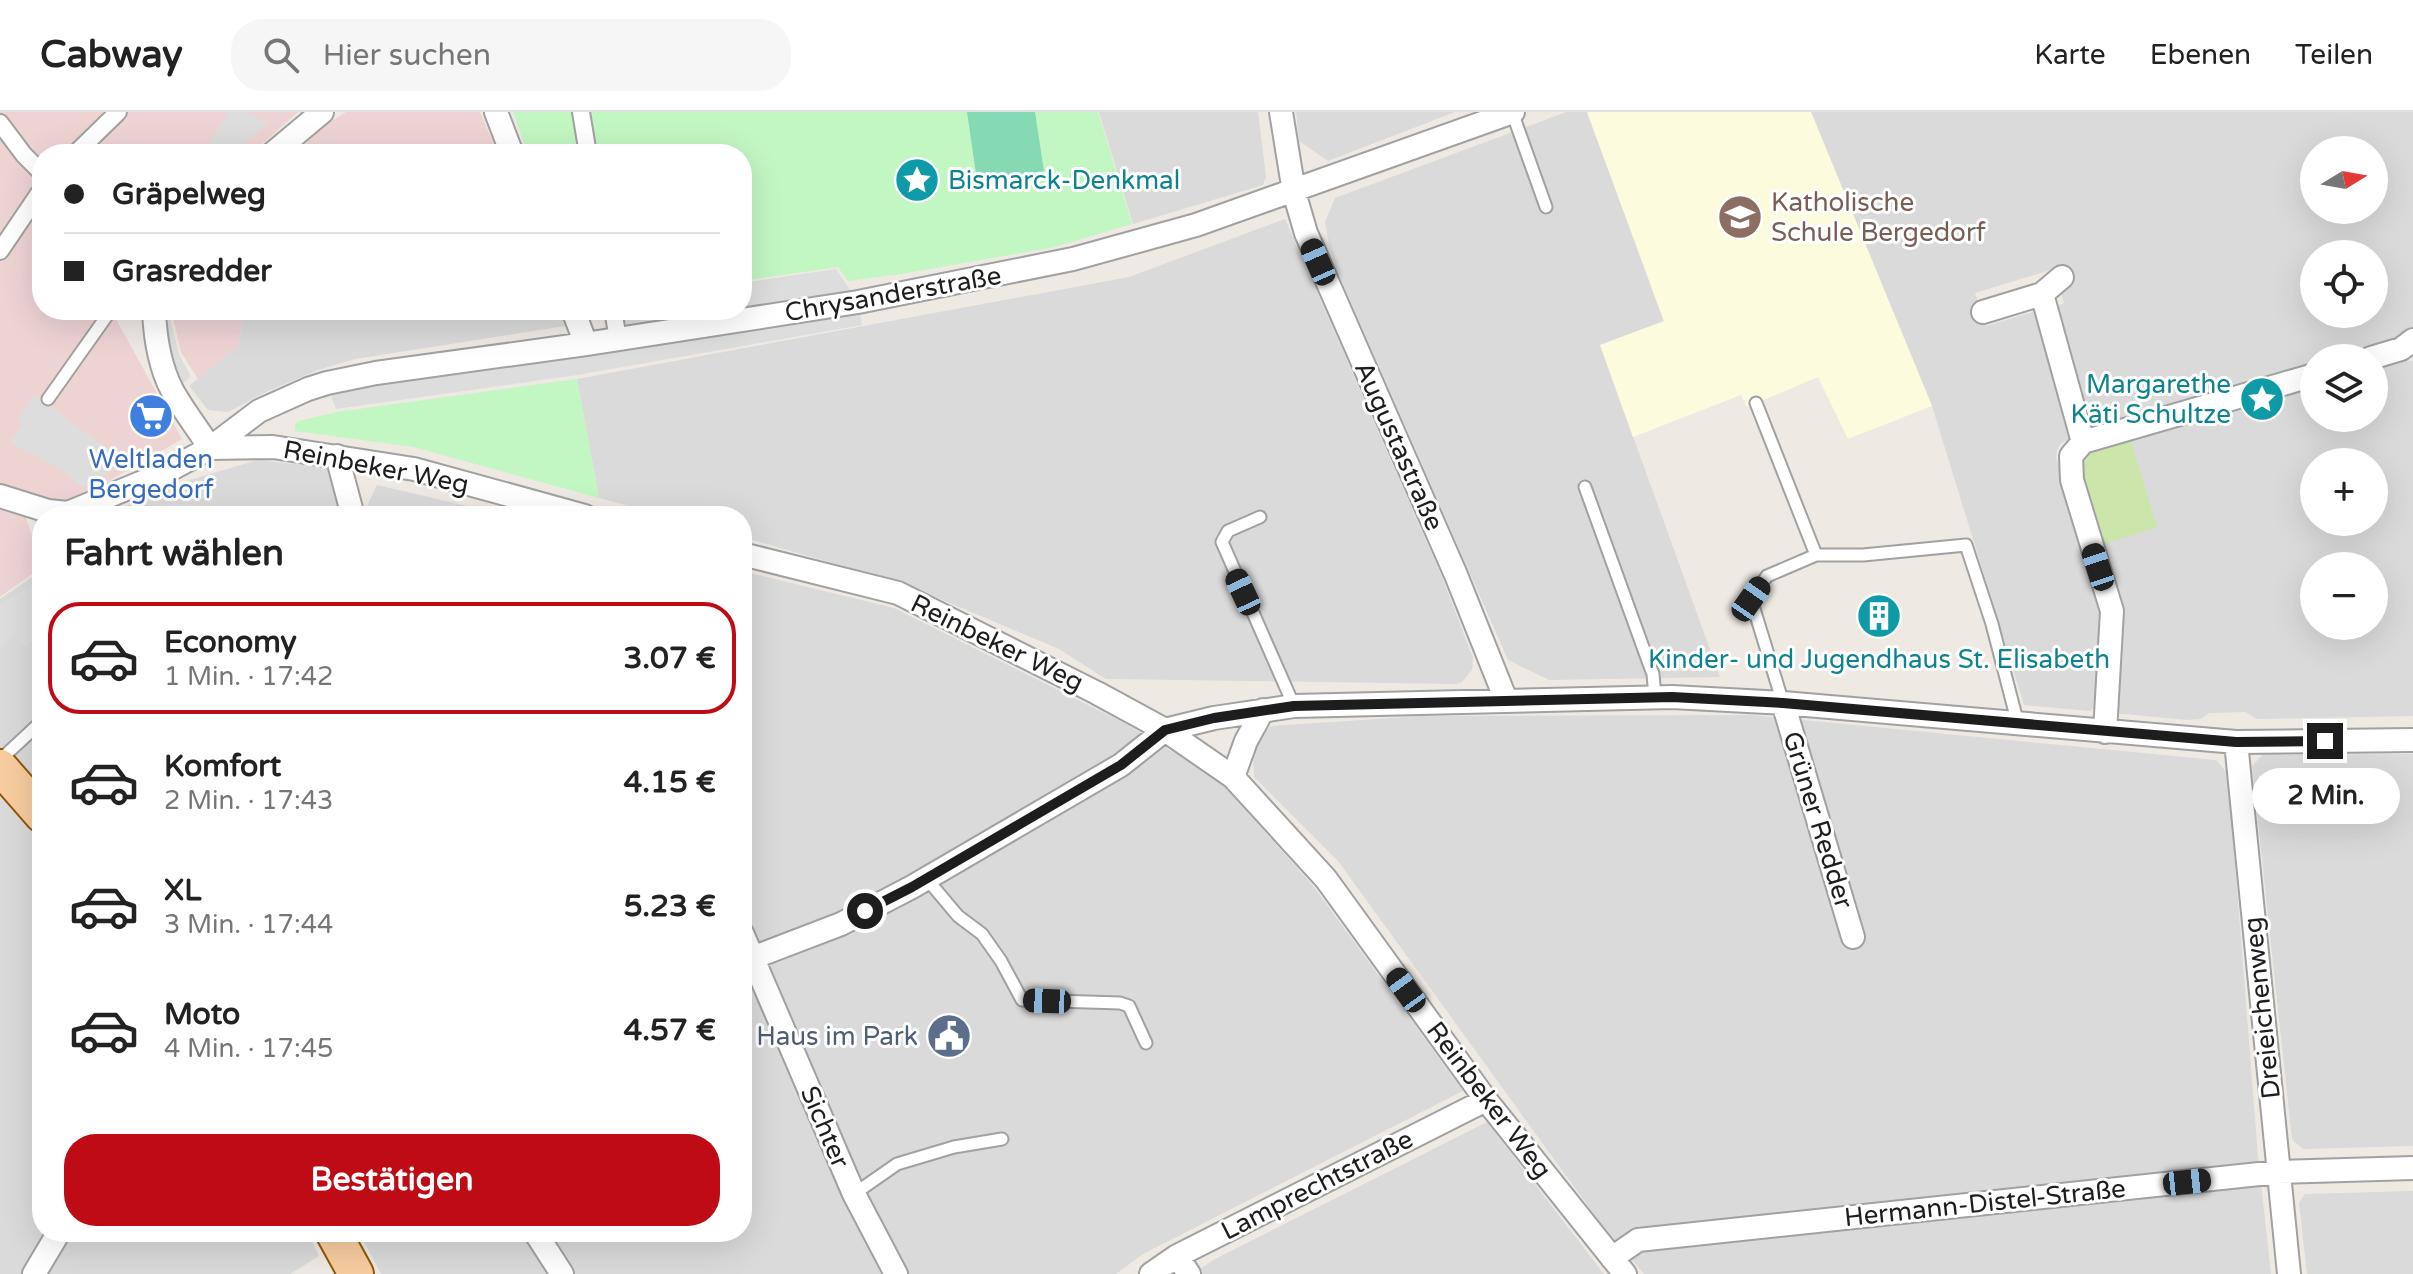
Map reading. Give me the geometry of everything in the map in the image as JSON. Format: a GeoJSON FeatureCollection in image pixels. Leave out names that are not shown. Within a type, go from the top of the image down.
{"type":"FeatureCollection","features":[{"type":"Feature","properties":{"kind":"main road"},"geometry":{"type":"LineString","coordinates":[[0,767],[32,804]]}},
{"type":"Feature","properties":{"kind":"main road"},"geometry":{"type":"LineString","coordinates":[[338,1242],[356,1274]]}},
{"type":"Feature","properties":{"kind":"street"},"geometry":{"type":"LineString","coordinates":[[85,144],[118,112]]}},
{"type":"Feature","properties":{"kind":"street"},"geometry":{"type":"LineString","coordinates":[[284,144],[322,112]]}},
{"type":"Feature","properties":{"kind":"street"},"geometry":{"type":"LineString","coordinates":[[496,112],[508,144]]}},
{"type":"Feature","properties":{"kind":"street"},"geometry":{"type":"LineString","coordinates":[[581,112],[586,144]]}},
{"type":"Feature","properties":{"kind":"street","name":"Augustastraße"},"geometry":{"type":"LineString","coordinates":[[1281,112],[1294,192],[1306,233],[1456,575],[1506,700]]}},
{"type":"Feature","properties":{"kind":"street","name":"Chrysanderstraße"},"geometry":{"type":"LineString","coordinates":[[752,318],[858,302],[1073,259],[1196,225],[1513,112]]}},
{"type":"Feature","properties":{"kind":"street"},"geometry":{"type":"LineString","coordinates":[[0,123],[32,163]]}},
{"type":"Feature","properties":{"kind":"street"},"geometry":{"type":"LineString","coordinates":[[0,251],[32,204]]}},
{"type":"Feature","properties":{"kind":"street"},"geometry":{"type":"LineString","coordinates":[[1983,312],[2042,294],[2062,277]]}},
{"type":"Feature","properties":{"kind":"street"},"geometry":{"type":"LineString","coordinates":[[2042,294],[2083,442]]}},
{"type":"Feature","properties":{"kind":"street"},"geometry":{"type":"LineString","coordinates":[[154,320],[164,371],[173,391],[210,448]]}},
{"type":"Feature","properties":{"kind":"street"},"geometry":{"type":"LineString","coordinates":[[577,320],[586,344]]}},
{"type":"Feature","properties":{"kind":"street"},"geometry":{"type":"LineString","coordinates":[[615,320],[618,339]]}},
{"type":"Feature","properties":{"kind":"street","name":"Chrysanderstraße"},"geometry":{"type":"LineString","coordinates":[[85,506],[162,474],[210,448],[259,411],[327,383],[376,373],[741,320]]}},
{"type":"Feature","properties":{"kind":"street"},"geometry":{"type":"LineString","coordinates":[[2388,353],[2409,347]]}},
{"type":"Feature","properties":{"kind":"street"},"geometry":{"type":"LineString","coordinates":[[2105,732],[2112,611],[2072,480],[2071,456],[2083,442],[2300,379]]}},
{"type":"Feature","properties":{"kind":"street","name":"Reinbeker Weg"},"geometry":{"type":"LineString","coordinates":[[210,448],[273,447],[414,469],[548,506]]}},
{"type":"Feature","properties":{"kind":"street"},"geometry":{"type":"LineString","coordinates":[[337,456],[350,506]]}},
{"type":"Feature","properties":{"kind":"street","name":"Chrysanderstraße"},"geometry":{"type":"LineString","coordinates":[[0,496],[33,506]]}},
{"type":"Feature","properties":{"kind":"street","name":"Reinbeker Weg"},"geometry":{"type":"LineString","coordinates":[[752,556],[898,593],[1165,730],[1233,777],[1326,879],[1486,1100],[1618,1266]]}},
{"type":"Feature","properties":{"kind":"street"},"geometry":{"type":"LineString","coordinates":[[752,956],[841,924],[926,878],[1121,765],[1165,730],[1263,710],[1294,706],[1655,697],[1783,703],[2236,742],[2413,740]]}},
{"type":"Feature","properties":{"kind":"street","name":"Grüner Redder"},"geometry":{"type":"LineString","coordinates":[[1783,703],[1853,937]]}},
{"type":"Feature","properties":{"kind":"street"},"geometry":{"type":"LineString","coordinates":[[1233,777],[1246,741],[1263,710]]}},
{"type":"Feature","properties":{"kind":"street","name":"Dreieichenweg"},"geometry":{"type":"LineString","coordinates":[[2236,742],[2289,1274]]}},
{"type":"Feature","properties":{"kind":"street","name":"Sichter"},"geometry":{"type":"LineString","coordinates":[[752,969],[854,1194],[896,1274]]}},
{"type":"Feature","properties":{"kind":"street","name":"Lamprechtstraße"},"geometry":{"type":"LineString","coordinates":[[1151,1274],[1183,1265],[1486,1100]]}},
{"type":"Feature","properties":{"kind":"street","name":"Hermann-Distel-Straße"},"geometry":{"type":"LineString","coordinates":[[1618,1266],[1638,1240],[2278,1172],[2413,1168]]}},
{"type":"Feature","properties":{"kind":"street"},"geometry":{"type":"LineString","coordinates":[[34,1274],[53,1242]]}},
{"type":"Feature","properties":{"kind":"street"},"geometry":{"type":"LineString","coordinates":[[541,1242],[562,1274]]}},
{"type":"Feature","properties":{"kind":"lane"},"geometry":{"type":"LineString","coordinates":[[1513,112],[1546,207]]}},
{"type":"Feature","properties":{"kind":"lane"},"geometry":{"type":"LineString","coordinates":[[48,399],[104,320]]}},
{"type":"Feature","properties":{"kind":"lane"},"geometry":{"type":"LineString","coordinates":[[1756,403],[1816,555]]}},
{"type":"Feature","properties":{"kind":"lane"},"geometry":{"type":"LineString","coordinates":[[1585,487],[1653,674],[1655,697]]}},
{"type":"Feature","properties":{"kind":"lane"},"geometry":{"type":"LineString","coordinates":[[1260,517],[1228,531],[1222,542],[1294,706]]}},
{"type":"Feature","properties":{"kind":"lane"},"geometry":{"type":"LineString","coordinates":[[1783,703],[1751,599],[1767,576],[1816,555],[1863,555],[1966,545],[1992,624],[2018,724]]}},
{"type":"Feature","properties":{"kind":"lane"},"geometry":{"type":"LineString","coordinates":[[0,760],[32,730]]}},
{"type":"Feature","properties":{"kind":"lane"},"geometry":{"type":"LineString","coordinates":[[926,878],[958,916],[982,934],[1022,1000],[1120,1003],[1129,1006],[1146,1043]]}},
{"type":"Feature","properties":{"kind":"lane"},"geometry":{"type":"LineString","coordinates":[[854,1194],[897,1164],[954,1147],[1002,1139]]}},
{"type":"Feature","properties":{"kind":"shaded area"},"geometry":{"type":"Polygon","coordinates":[[[0,112],[298,112],[262,144],[32,144],[32,320],[117,320],[182,439],[67,505],[32,506],[32,513],[25,515],[32,536],[32,574],[0,597],[0,112]]]}},
{"type":"Feature","properties":{"kind":"shaded area"},"geometry":{"type":"Polygon","coordinates":[[[229,112],[248,112],[268,124],[243,144],[209,144],[229,112]]]}},
{"type":"Feature","properties":{"kind":"shaded area"},"geometry":{"type":"Polygon","coordinates":[[[346,112],[480,112],[494,144],[306,144],[328,123],[346,112]]]}},
{"type":"Feature","properties":{"kind":"shaded area"},"geometry":{"type":"Polygon","coordinates":[[[1099,112],[1258,112],[1266,177],[1263,185],[1133,224],[1099,112]]]}},
{"type":"Feature","properties":{"kind":"shaded area"},"geometry":{"type":"Polygon","coordinates":[[[1296,112],[1455,112],[1328,161],[1299,141],[1296,112]]]}},
{"type":"Feature","properties":{"kind":"shaded area"},"geometry":{"type":"Polygon","coordinates":[[[1566,112],[1587,112],[1664,322],[1600,345],[1720,677],[1549,680],[1508,660],[1336,268],[1329,245],[1325,222],[1335,198],[1566,112]]]}},
{"type":"Feature","properties":{"kind":"shaded area","name":"Katholische Schule Bergedorf"},"geometry":{"type":"Polygon","coordinates":[[[1587,112],[1811,112],[1932,406],[1848,439],[1818,377],[1747,407],[1741,395],[1633,437],[1600,345],[1664,321],[1587,112]]]}},
{"type":"Feature","properties":{"kind":"shaded area"},"geometry":{"type":"Polygon","coordinates":[[[1811,112],[2413,112],[2413,329],[2394,339],[2378,344],[2300,344],[2300,368],[2095,432],[2091,430],[2054,310],[2064,303],[2054,269],[1975,293],[1986,326],[2036,311],[2076,437],[2061,443],[2056,457],[2102,610],[2098,704],[2090,711],[2024,705],[1932,406],[1811,112]]]}},
{"type":"Feature","properties":{"kind":"shaded area"},"geometry":{"type":"Polygon","coordinates":[[[1285,219],[1442,577],[1473,658],[1472,670],[1462,682],[1106,679],[1059,649],[902,583],[752,540],[752,506],[629,506],[599,498],[577,379],[1129,277],[1285,219]]]}},
{"type":"Feature","properties":{"kind":"shaded area"},"geometry":{"type":"Polygon","coordinates":[[[836,269],[858,302],[862,325],[577,375],[336,409],[329,391],[618,345],[614,320],[752,320],[752,282],[836,269]]]}},
{"type":"Feature","properties":{"kind":"shaded area"},"geometry":{"type":"Polygon","coordinates":[[[165,320],[171,320],[179,354],[191,377],[183,383],[171,358],[165,320]]]}},
{"type":"Feature","properties":{"kind":"shaded area"},"geometry":{"type":"Polygon","coordinates":[[[242,320],[563,320],[565,326],[355,359],[318,370],[228,412],[208,410],[189,386],[238,346],[242,320]]]}},
{"type":"Feature","properties":{"kind":"shaded area"},"geometry":{"type":"Polygon","coordinates":[[[242,320],[238,346],[198,379],[181,352],[174,322],[242,320]]]}},
{"type":"Feature","properties":{"kind":"shaded area"},"geometry":{"type":"Polygon","coordinates":[[[2388,361],[2413,361],[2413,716],[2256,719],[2246,712],[2209,713],[2201,719],[2186,720],[2114,713],[2100,545],[2130,438],[2300,386],[2300,432],[2388,432],[2388,361]]]}},
{"type":"Feature","properties":{"kind":"shaded area"},"geometry":{"type":"Polygon","coordinates":[[[32,395],[125,462],[83,488],[67,473],[10,442],[23,424],[18,421],[32,395]]]}},
{"type":"Feature","properties":{"kind":"shaded area"},"geometry":{"type":"Polygon","coordinates":[[[258,460],[331,468],[341,506],[127,506],[183,482],[258,460]]]}},
{"type":"Feature","properties":{"kind":"shaded area"},"geometry":{"type":"Polygon","coordinates":[[[377,485],[467,506],[367,506],[377,485]]]}},
{"type":"Feature","properties":{"kind":"shaded area"},"geometry":{"type":"Polygon","coordinates":[[[752,573],[894,608],[1124,723],[1205,771],[1226,788],[1314,887],[1463,1091],[1143,1254],[1116,1274],[381,1274],[364,1242],[752,1242],[752,573]]]}},
{"type":"Feature","properties":{"kind":"shaded area"},"geometry":{"type":"Polygon","coordinates":[[[32,577],[32,785],[0,751],[0,599],[32,577]]]}},
{"type":"Feature","properties":{"kind":"shaded area"},"geometry":{"type":"Polygon","coordinates":[[[32,584],[32,641],[26,647],[13,635],[0,648],[0,605],[32,584]]]}},
{"type":"Feature","properties":{"kind":"shaded area"},"geometry":{"type":"Polygon","coordinates":[[[1751,715],[2216,760],[2228,774],[2258,1156],[2271,1274],[1644,1274],[1601,1224],[1338,861],[1254,777],[1253,744],[1271,726],[1422,716],[1751,715]]]}},
{"type":"Feature","properties":{"kind":"shaded area"},"geometry":{"type":"Polygon","coordinates":[[[2413,754],[2413,1146],[2303,1149],[2292,1140],[2252,766],[2262,755],[2413,754]]]}},
{"type":"Feature","properties":{"kind":"shaded area"},"geometry":{"type":"Polygon","coordinates":[[[0,790],[32,826],[32,1242],[312,1242],[319,1256],[290,1274],[0,1274],[0,790]]]}},
{"type":"Feature","properties":{"kind":"shaded area"},"geometry":{"type":"Polygon","coordinates":[[[1487,1122],[1604,1274],[1193,1274],[1213,1260],[1487,1122]]]}},
{"type":"Feature","properties":{"kind":"shaded area"},"geometry":{"type":"Polygon","coordinates":[[[2413,1191],[2413,1274],[2307,1274],[2299,1203],[2305,1194],[2413,1191]]]}},
{"type":"Feature","properties":{"kind":"green space"},"geometry":{"type":"Polygon","coordinates":[[[513,112],[967,112],[977,181],[1044,171],[1035,112],[1098,112],[1132,224],[1055,247],[901,274],[848,281],[838,267],[752,280],[752,144],[524,144],[513,112]]]}},
{"type":"Feature","properties":{"kind":"green space"},"geometry":{"type":"Polygon","coordinates":[[[967,112],[1035,112],[1044,171],[977,181],[967,112]]]}},
{"type":"Feature","properties":{"kind":"green space"},"geometry":{"type":"Polygon","coordinates":[[[577,379],[599,498],[414,447],[295,431],[295,423],[299,421],[337,412],[577,379]]]}},
{"type":"Feature","properties":{"kind":"green space"},"geometry":{"type":"Polygon","coordinates":[[[2130,438],[2157,527],[2100,545],[2085,498],[2083,461],[2097,448],[2130,438]]]}},
{"type":"Feature","properties":{"kind":"place","name":"Bismarck-Denkmal"},"geometry":{"type":"Point","coordinates":[917,180]}},
{"type":"Feature","properties":{"kind":"place","name":"Katholische Schule Bergedorf"},"geometry":{"type":"Point","coordinates":[1740,217]}},
{"type":"Feature","properties":{"kind":"place","name":"Margarethe Käti Schultze"},"geometry":{"type":"Point","coordinates":[2262,399]}},
{"type":"Feature","properties":{"kind":"place","name":"Weltladen Bergedorf"},"geometry":{"type":"Point","coordinates":[151,416]}},
{"type":"Feature","properties":{"kind":"place","name":"Kinder- und Jugendhaus St. Elisabeth"},"geometry":{"type":"Point","coordinates":[1879,616]}},
{"type":"Feature","properties":{"kind":"place","name":"Haus im Park"},"geometry":{"type":"Point","coordinates":[949,1036]}},
{"type":"Feature","properties":{"kind":"route"},"geometry":{"type":"LineString","coordinates":[[865,911],[912,887],[1121,765],[1165,730],[1214,718],[1294,706],[1672,697],[1783,703],[2236,742],[2325,741]]}}]}
